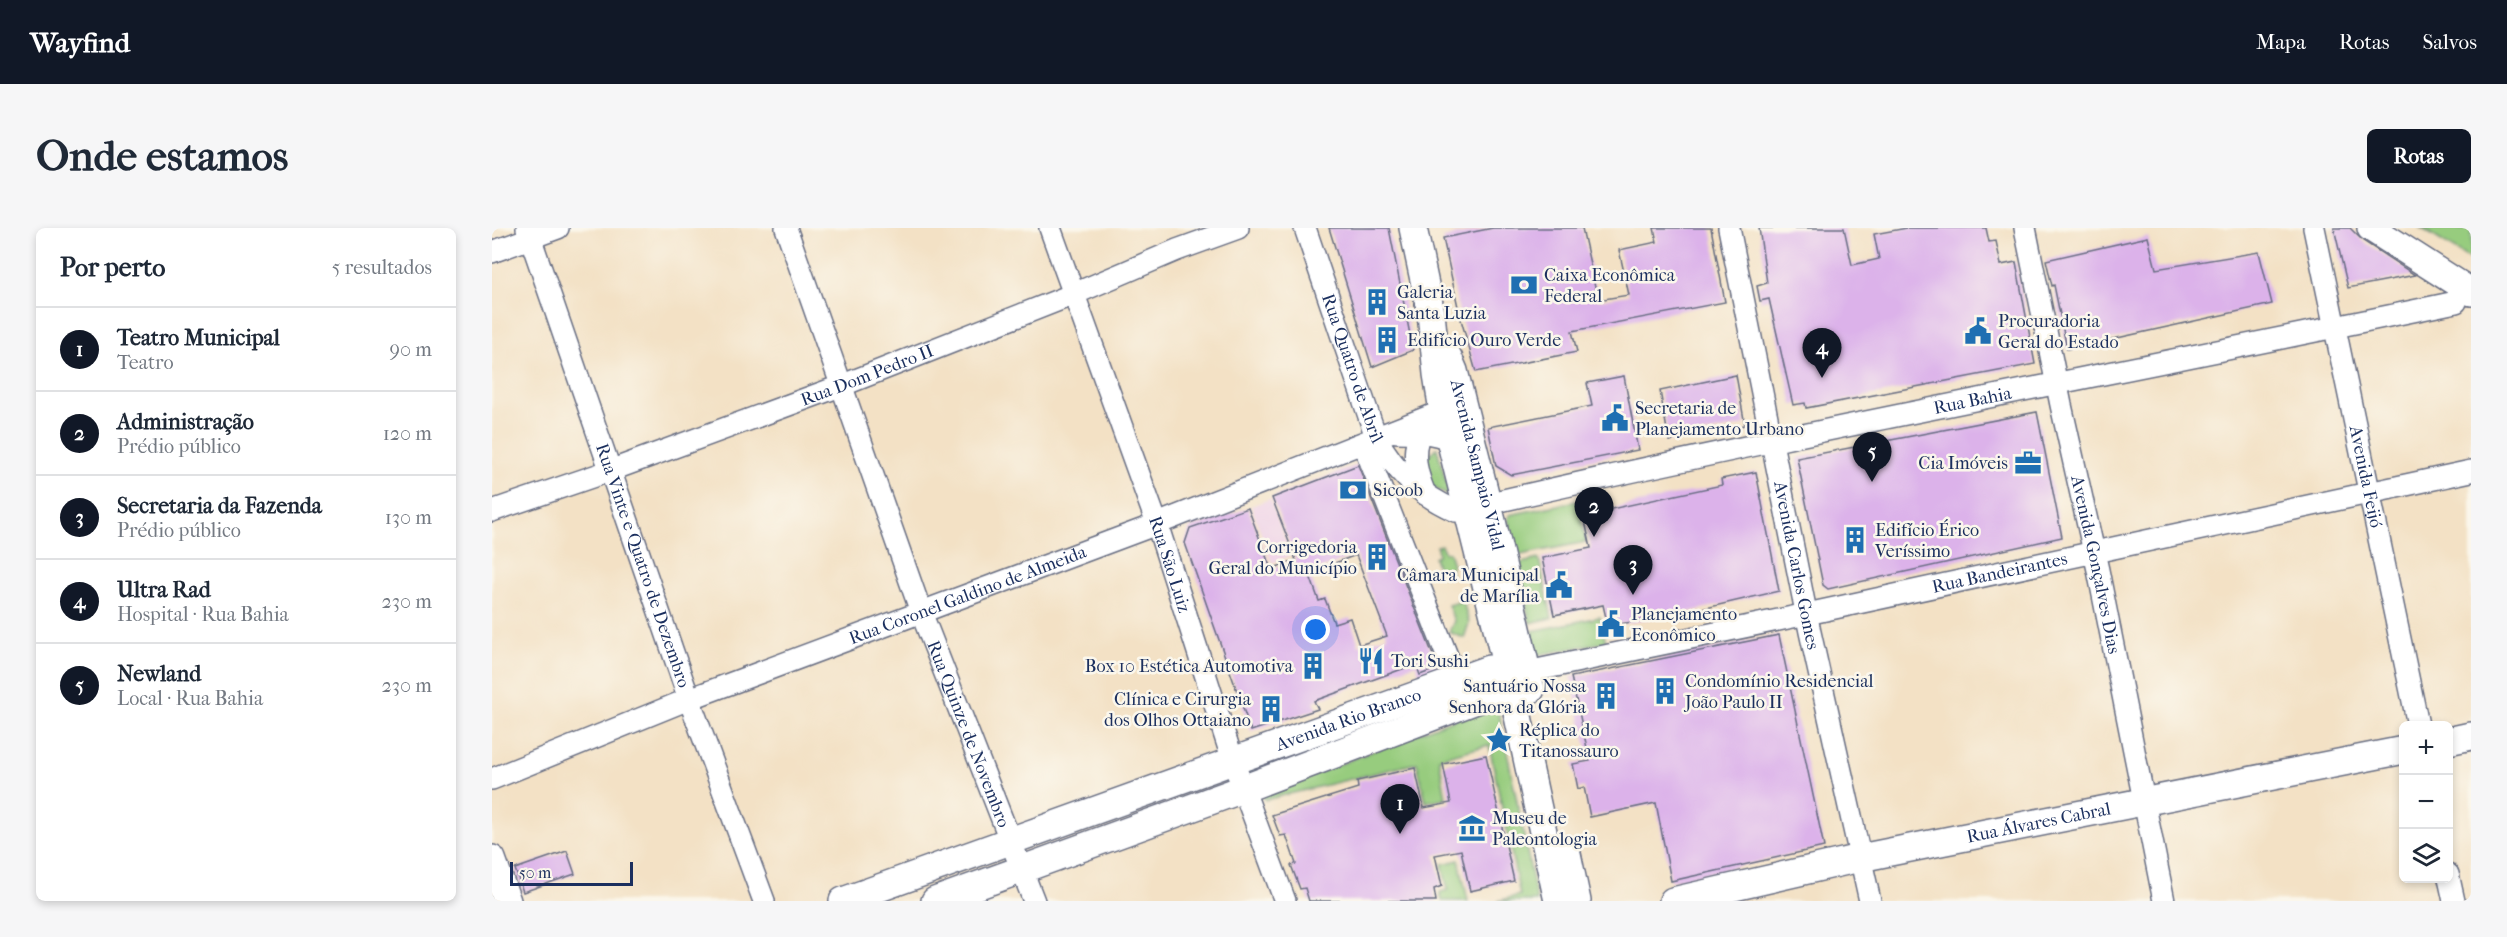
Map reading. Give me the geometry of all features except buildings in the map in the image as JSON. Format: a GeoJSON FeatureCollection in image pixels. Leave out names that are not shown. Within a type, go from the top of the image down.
{"type":"FeatureCollection","features":[{"type":"Feature","properties":{"kind":"main road","name":"Avenida Sampaio Vidal"},"geometry":{"type":"LineString","coordinates":[[1413,228],[1431,313],[1438,413],[1478,506]]}},
{"type":"Feature","properties":{"kind":"main road"},"geometry":{"type":"LineString","coordinates":[[2371,228],[2461,283]]}},
{"type":"Feature","properties":{"kind":"main road"},"geometry":{"type":"LineString","coordinates":[[2395,228],[2461,283]]}},
{"type":"Feature","properties":{"kind":"main road","name":"Avenida Sampaio Vidal"},"geometry":{"type":"LineString","coordinates":[[1431,313],[1454,371],[1476,462],[1478,506],[1515,675],[1558,901]]}},
{"type":"Feature","properties":{"kind":"main road","name":"Avenida Rio Branco"},"geometry":{"type":"LineString","coordinates":[[843,901],[1489,669],[1515,675]]}},
{"type":"Feature","properties":{"kind":"main road","name":"Avenida Sampaio Vidal"},"geometry":{"type":"LineString","coordinates":[[1515,675],[1577,901]]}},
{"type":"Feature","properties":{"kind":"main road","name":"Avenida Rio Branco"},"geometry":{"type":"LineString","coordinates":[[935,901],[1243,789],[1495,693],[1515,675]]}},
{"type":"Feature","properties":{"kind":"main road"},"geometry":{"type":"LineString","coordinates":[[2453,740],[2471,736]]}},
{"type":"Feature","properties":{"kind":"main road","name":"Rua Álvares Cabral"},"geometry":{"type":"LineString","coordinates":[[1673,901],[1860,858],[2399,751]]}},
{"type":"Feature","properties":{"kind":"main road"},"geometry":{"type":"LineString","coordinates":[[492,859],[507,901]]}},
{"type":"Feature","properties":{"kind":"street"},"geometry":{"type":"LineString","coordinates":[[492,252],[529,233],[558,228]]}},
{"type":"Feature","properties":{"kind":"street","name":"Rua Quinze de Novembro"},"geometry":{"type":"LineString","coordinates":[[786,228],[921,612],[1034,901]]}},
{"type":"Feature","properties":{"kind":"street","name":"Rua São Luiz"},"geometry":{"type":"LineString","coordinates":[[1050,228],[1157,524],[1233,761],[1285,901]]}},
{"type":"Feature","properties":{"kind":"street","name":"Rua Dom Pedro II"},"geometry":{"type":"LineString","coordinates":[[492,511],[612,471],[843,385],[1074,294],[1177,250],[1238,228]]}},
{"type":"Feature","properties":{"kind":"street","name":"Rua Quatro de Abril"},"geometry":{"type":"LineString","coordinates":[[1305,228],[1377,441],[1402,476],[1425,494],[1456,511],[1478,506]]}},
{"type":"Feature","properties":{"kind":"street","name":"Avenida Carlos Gomes"},"geometry":{"type":"LineString","coordinates":[[1729,228],[1807,614],[1870,901]]}},
{"type":"Feature","properties":{"kind":"street","name":"Avenida Gonçalves Dias"},"geometry":{"type":"LineString","coordinates":[[2025,228],[2094,552],[2164,901]]}},
{"type":"Feature","properties":{"kind":"street","name":"Avenida Feijó"},"geometry":{"type":"LineString","coordinates":[[2314,229],[2417,721]]}},
{"type":"Feature","properties":{"kind":"street","name":"Rua Vinte e Quatro de Dezembro"},"geometry":{"type":"LineString","coordinates":[[529,233],[689,699],[764,901]]}},
{"type":"Feature","properties":{"kind":"street","name":"Rua Bahia"},"geometry":{"type":"LineString","coordinates":[[1478,506],[1773,441],[2335,327],[2461,283]]}},
{"type":"Feature","properties":{"kind":"street"},"geometry":{"type":"LineString","coordinates":[[1425,494],[1415,463],[1415,450],[1421,433],[1438,413]]}},
{"type":"Feature","properties":{"kind":"street","name":"Rua Coronel Galdino de Almeida"},"geometry":{"type":"LineString","coordinates":[[492,779],[689,699],[1377,441],[1438,413]]}},
{"type":"Feature","properties":{"kind":"street"},"geometry":{"type":"LineString","coordinates":[[1453,671],[1377,441],[1421,433],[1449,438],[1463,447],[1476,462]]}},
{"type":"Feature","properties":{"kind":"street","name":"Rua Bandeirantes"},"geometry":{"type":"LineString","coordinates":[[1515,675],[2471,471]]}},
{"type":"Feature","properties":{"kind":"street"},"geometry":{"type":"LineString","coordinates":[[2450,883],[2454,901]]}},
{"type":"Feature","properties":{"kind":"shaded area"},"geometry":{"type":"Polygon","coordinates":[[[1270,499],[1291,555],[1272,563],[1251,506],[1270,499]]]}},
{"type":"Feature","properties":{"kind":"green space"},"geometry":{"type":"Polygon","coordinates":[[[2421,228],[2471,228],[2471,260],[2421,228]]]}},
{"type":"Feature","properties":{"kind":"green space"},"geometry":{"type":"Polygon","coordinates":[[[1437,448],[1450,497],[1426,483],[1426,457],[1437,448]]]}},
{"type":"Feature","properties":{"kind":"green space"},"geometry":{"type":"Polygon","coordinates":[[[1578,501],[1586,542],[1515,556],[1509,515],[1578,501]]]}},
{"type":"Feature","properties":{"kind":"green space"},"geometry":{"type":"Polygon","coordinates":[[[1441,545],[1445,553],[1449,552],[1453,565],[1450,567],[1451,576],[1447,577],[1443,569],[1438,570],[1434,557],[1438,555],[1437,546],[1441,545]]]}},
{"type":"Feature","properties":{"kind":"green space"},"geometry":{"type":"Polygon","coordinates":[[[1539,559],[1552,618],[1530,623],[1517,564],[1539,559]]]}},
{"type":"Feature","properties":{"kind":"green space"},"geometry":{"type":"Polygon","coordinates":[[[1463,601],[1469,623],[1464,638],[1449,632],[1454,621],[1448,605],[1463,601]]]}},
{"type":"Feature","properties":{"kind":"green space"},"geometry":{"type":"Polygon","coordinates":[[[1600,617],[1606,642],[1537,655],[1532,631],[1600,617]]]}},
{"type":"Feature","properties":{"kind":"green space"},"geometry":{"type":"Polygon","coordinates":[[[1497,702],[1537,901],[1498,901],[1520,895],[1489,745],[1439,758],[1446,798],[1426,802],[1417,763],[1265,800],[1262,795],[1497,702]]]}},
{"type":"Feature","properties":{"kind":"green space"},"geometry":{"type":"Polygon","coordinates":[[[1459,860],[1468,901],[1442,901],[1440,892],[1448,890],[1442,864],[1459,860]]]}},
{"type":"Feature","properties":{"kind":"place","name":"Caixa Econômica Federal"},"geometry":{"type":"Point","coordinates":[1524,285]}},
{"type":"Feature","properties":{"kind":"place","name":"Galeria Santa Luzia"},"geometry":{"type":"Point","coordinates":[1377,302]}},
{"type":"Feature","properties":{"kind":"place","name":"Procuradoria Geral do Estado"},"geometry":{"type":"Point","coordinates":[1978,331]}},
{"type":"Feature","properties":{"kind":"place","name":"Edifício Ouro Verde"},"geometry":{"type":"Point","coordinates":[1387,340]}},
{"type":"Feature","properties":{"kind":"place","name":"Ultra Rad"},"geometry":{"type":"Point","coordinates":[1822,378]}},
{"type":"Feature","properties":{"kind":"place","name":"Secretaria de Planejamento Urbano"},"geometry":{"type":"Point","coordinates":[1615,418]}},
{"type":"Feature","properties":{"kind":"place","name":"Cia Imóveis"},"geometry":{"type":"Point","coordinates":[2028,463]}},
{"type":"Feature","properties":{"kind":"place","name":"Newland"},"geometry":{"type":"Point","coordinates":[1872,482]}},
{"type":"Feature","properties":{"kind":"place","name":"Sicoob"},"geometry":{"type":"Point","coordinates":[1353,490]}},
{"type":"Feature","properties":{"kind":"place","name":"Administração"},"geometry":{"type":"Point","coordinates":[1594,537]}},
{"type":"Feature","properties":{"kind":"place","name":"Edifício Érico Veríssimo"},"geometry":{"type":"Point","coordinates":[1855,540]}},
{"type":"Feature","properties":{"kind":"place","name":"Corrigedoria Geral do Município"},"geometry":{"type":"Point","coordinates":[1377,557]}},
{"type":"Feature","properties":{"kind":"place","name":"Câmara Municipal de Marília"},"geometry":{"type":"Point","coordinates":[1559,585]}},
{"type":"Feature","properties":{"kind":"place","name":"Secretaria da Fazenda"},"geometry":{"type":"Point","coordinates":[1633,595]}},
{"type":"Feature","properties":{"kind":"place","name":"Planejamento Econômico"},"geometry":{"type":"Point","coordinates":[1611,624]}},
{"type":"Feature","properties":{"kind":"place","name":"Tori Sushi"},"geometry":{"type":"Point","coordinates":[1371,661]}},
{"type":"Feature","properties":{"kind":"place","name":"Box 10 Estética Automotiva"},"geometry":{"type":"Point","coordinates":[1313,666]}},
{"type":"Feature","properties":{"kind":"place","name":"Condomínio Residencial João Paulo II"},"geometry":{"type":"Point","coordinates":[1665,691]}},
{"type":"Feature","properties":{"kind":"place","name":"Santuário Nossa Senhora da Glória"},"geometry":{"type":"Point","coordinates":[1606,696]}},
{"type":"Feature","properties":{"kind":"place","name":"Clínica e Cirurgia dos Olhos Ottaiano"},"geometry":{"type":"Point","coordinates":[1271,709]}},
{"type":"Feature","properties":{"kind":"place","name":"Réplica do Titanossauro"},"geometry":{"type":"Point","coordinates":[1499,740]}},
{"type":"Feature","properties":{"kind":"place","name":"Museu de Paleontologia"},"geometry":{"type":"Point","coordinates":[1472,828]}},
{"type":"Feature","properties":{"kind":"place","name":"Teatro Municipal"},"geometry":{"type":"Point","coordinates":[1400,834]}}]}
